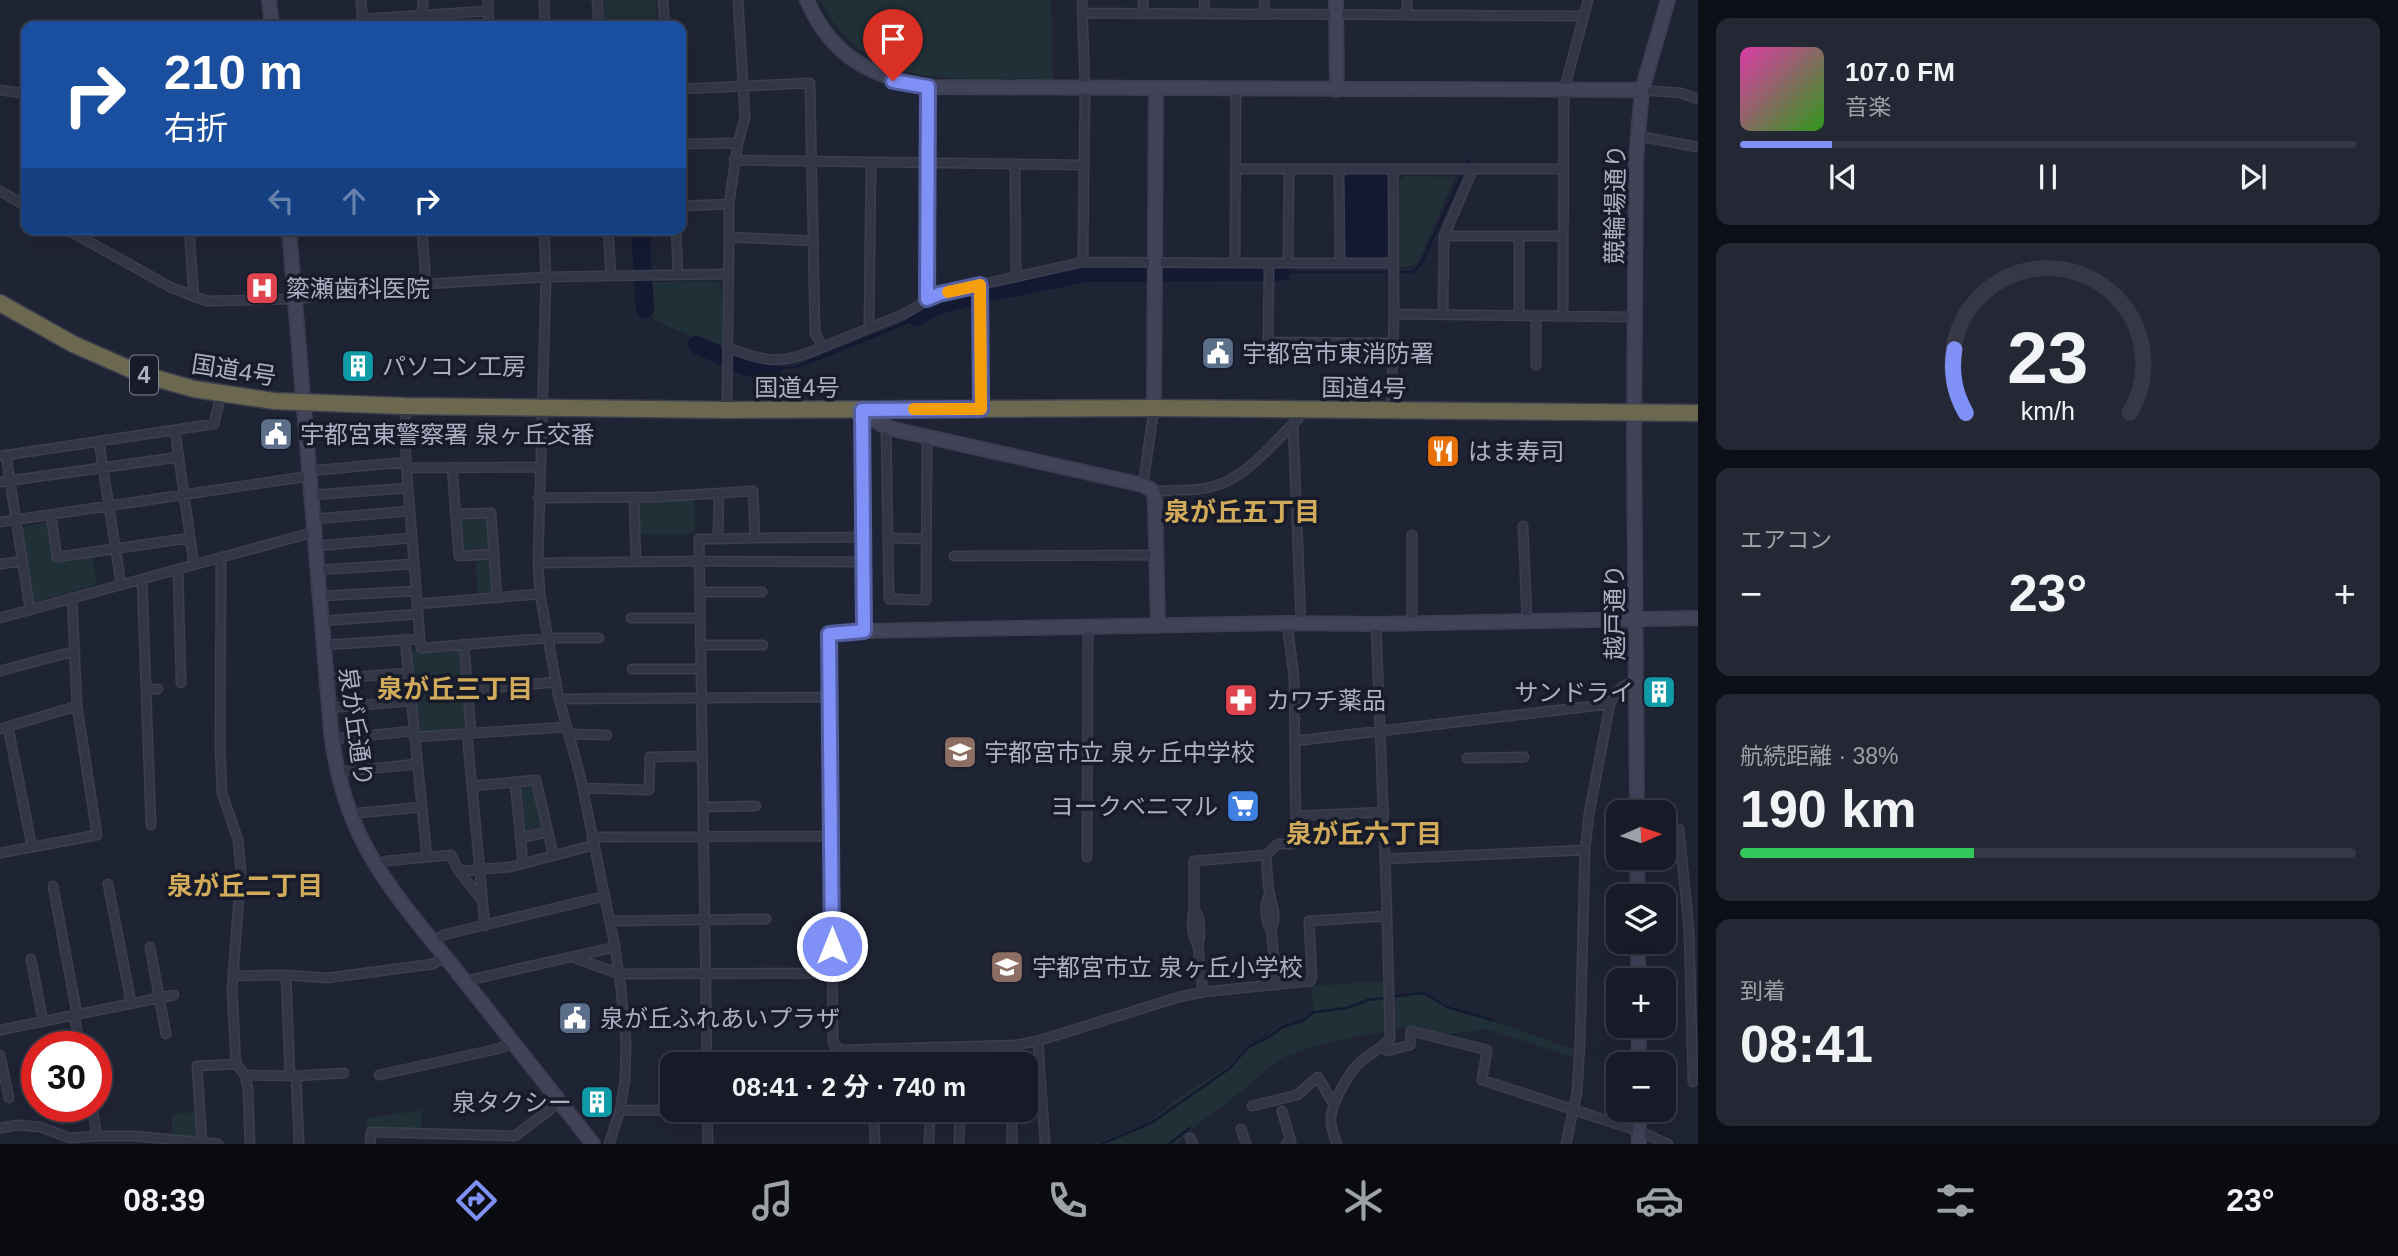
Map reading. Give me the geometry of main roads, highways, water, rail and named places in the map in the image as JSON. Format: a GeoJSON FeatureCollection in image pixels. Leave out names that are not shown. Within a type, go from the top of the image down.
{"type":"FeatureCollection","features":[{"type":"Feature","properties":{"kind":"highway","name":"国道4号"},"geometry":{"type":"LineString","coordinates":[[1,305],[73,344],[121,366],[167,382],[221,394],[303,402],[727,410],[1154,408],[1297,417],[1391,411],[1698,413]]}},
{"type":"Feature","properties":{"kind":"water"},"geometry":{"type":"Polygon","coordinates":[[[1349,172],[1384,172],[1389,177],[1390,252],[1383,258],[1349,258],[1344,252],[1343,178],[1349,172]]]}},
{"type":"Feature","properties":{"kind":"water"},"geometry":{"type":"Polygon","coordinates":[[[1456,185],[1458,186],[1422,265],[1413,273],[1281,273],[1412,271],[1420,263],[1456,185]]]}},
{"type":"Feature","properties":{"kind":"water"},"geometry":{"type":"Polygon","coordinates":[[[970,296],[937,306],[905,325],[799,368],[766,370],[740,364],[741,361],[767,367],[794,366],[906,321],[936,303],[970,296]]]}},
{"type":"Feature","properties":{"kind":"waterway"},"geometry":{"type":"LineString","coordinates":[[1457,186],[1469,160]]}},
{"type":"Feature","properties":{"kind":"waterway"},"geometry":{"type":"LineString","coordinates":[[640,235],[645,309]]}},
{"type":"Feature","properties":{"kind":"waterway"},"geometry":{"type":"LineString","coordinates":[[916,317],[935,307],[968,297],[1086,273],[1281,272]]}},
{"type":"Feature","properties":{"kind":"waterway"},"geometry":{"type":"LineString","coordinates":[[697,345],[747,367],[772,370]]}},
{"type":"Feature","properties":{"kind":"waterway"},"geometry":{"type":"LineString","coordinates":[[1392,997],[1426,994],[1447,1007],[1492,1020]]}},
{"type":"Feature","properties":{"kind":"waterway"},"geometry":{"type":"LineString","coordinates":[[1101,1144],[1151,1123],[1230,1068],[1248,1047],[1282,1027],[1302,1021],[1314,1012],[1347,1008],[1368,1000],[1386,998]]}},
{"type":"Feature","properties":{"kind":"waterway"},"geometry":{"type":"LineString","coordinates":[[1169,1144],[1190,1128]]}},
{"type":"Feature","properties":{"kind":"place","name":"簗瀬歯科医院"},"geometry":{"type":"Point","coordinates":[262,288]}},
{"type":"Feature","properties":{"kind":"place","name":"宇都宮市東消防署"},"geometry":{"type":"Point","coordinates":[1218,353]}},
{"type":"Feature","properties":{"kind":"place","name":"パソコン工房"},"geometry":{"type":"Point","coordinates":[358,366]}},
{"type":"Feature","properties":{"kind":"place","name":"宇都宮東警察署 泉ヶ丘交番"},"geometry":{"type":"Point","coordinates":[276,434]}},
{"type":"Feature","properties":{"kind":"place","name":"はま寿司"},"geometry":{"type":"Point","coordinates":[1443,451]}},
{"type":"Feature","properties":{"kind":"place","name":"サンドライ"},"geometry":{"type":"Point","coordinates":[1659,692]}},
{"type":"Feature","properties":{"kind":"place","name":"カワチ薬品"},"geometry":{"type":"Point","coordinates":[1241,700]}},
{"type":"Feature","properties":{"kind":"place","name":"宇都宮市立 泉ヶ丘中学校"},"geometry":{"type":"Point","coordinates":[960,752]}},
{"type":"Feature","properties":{"kind":"place","name":"ヨークベニマル"},"geometry":{"type":"Point","coordinates":[1243,806]}},
{"type":"Feature","properties":{"kind":"place","name":"宇都宮市立 泉ヶ丘小学校"},"geometry":{"type":"Point","coordinates":[1007,967]}},
{"type":"Feature","properties":{"kind":"place","name":"泉が丘ふれあいプラザ"},"geometry":{"type":"Point","coordinates":[575,1018]}},
{"type":"Feature","properties":{"kind":"place","name":"泉タクシー"},"geometry":{"type":"Point","coordinates":[597,1102]}},
{"type":"Feature","properties":{"kind":"district","name":"泉が丘五丁目"},"geometry":{"type":"Point","coordinates":[1242,512]}},
{"type":"Feature","properties":{"kind":"district","name":"泉が丘三丁目"},"geometry":{"type":"Point","coordinates":[455,689]}},
{"type":"Feature","properties":{"kind":"district","name":"泉が丘六丁目"},"geometry":{"type":"Point","coordinates":[1364,834]}},
{"type":"Feature","properties":{"kind":"district","name":"泉が丘二丁目"},"geometry":{"type":"Point","coordinates":[245,886]}}]}
